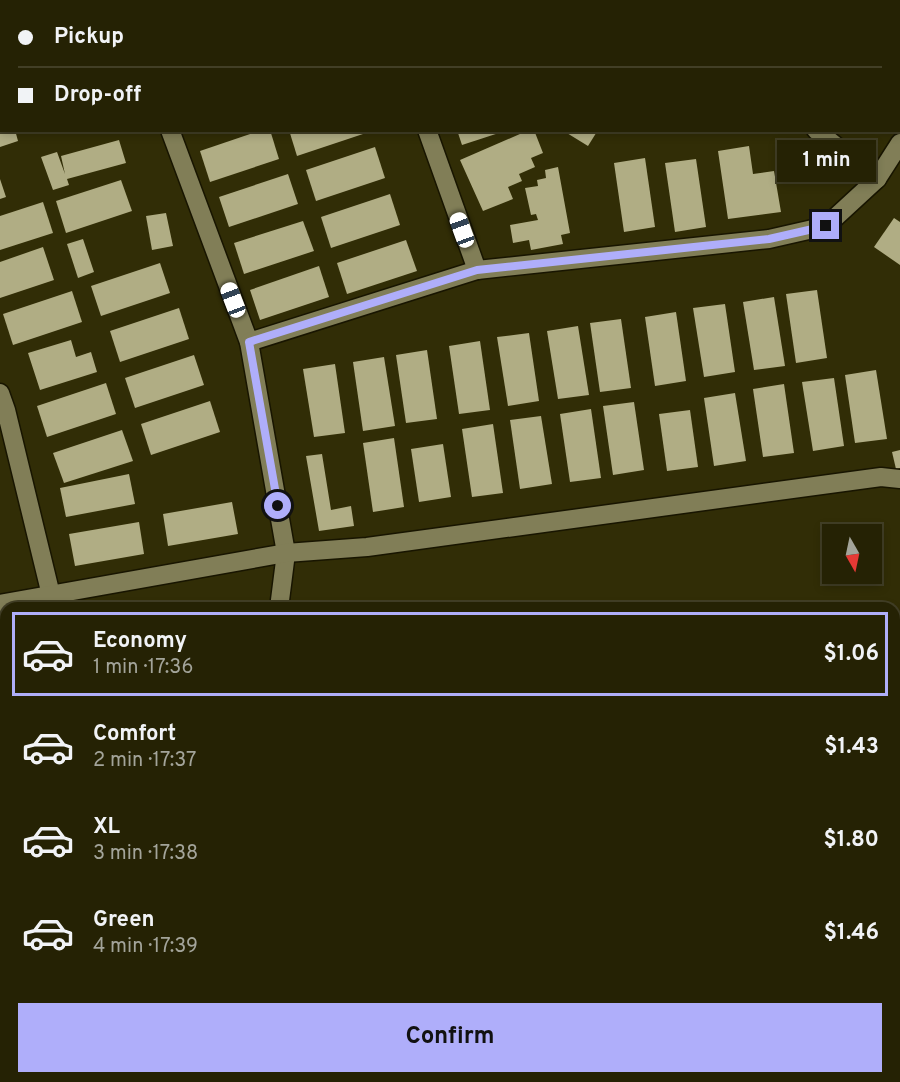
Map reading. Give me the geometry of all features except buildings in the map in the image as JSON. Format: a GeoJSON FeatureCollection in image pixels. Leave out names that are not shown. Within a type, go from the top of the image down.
{"type":"FeatureCollection","features":[{"type":"Feature","properties":{"kind":"street"},"geometry":{"type":"LineString","coordinates":[[171,132],[249,342],[286,554],[280,602]]}},
{"type":"Feature","properties":{"kind":"street"},"geometry":{"type":"LineString","coordinates":[[428,132],[477,270]]}},
{"type":"Feature","properties":{"kind":"street"},"geometry":{"type":"LineString","coordinates":[[818,132],[877,179]]}},
{"type":"Feature","properties":{"kind":"street"},"geometry":{"type":"LineString","coordinates":[[249,342],[477,270],[769,239],[826,226],[877,179],[900,143]]}},
{"type":"Feature","properties":{"kind":"street"},"geometry":{"type":"LineString","coordinates":[[0,393],[51,595]]}},
{"type":"Feature","properties":{"kind":"street"},"geometry":{"type":"LineString","coordinates":[[11,602],[286,554],[367,547],[881,477],[900,479]]}},
{"type":"Feature","properties":{"kind":"route"},"geometry":{"type":"LineString","coordinates":[[278,506],[249,342],[477,270],[769,239],[826,226]]}}]}
